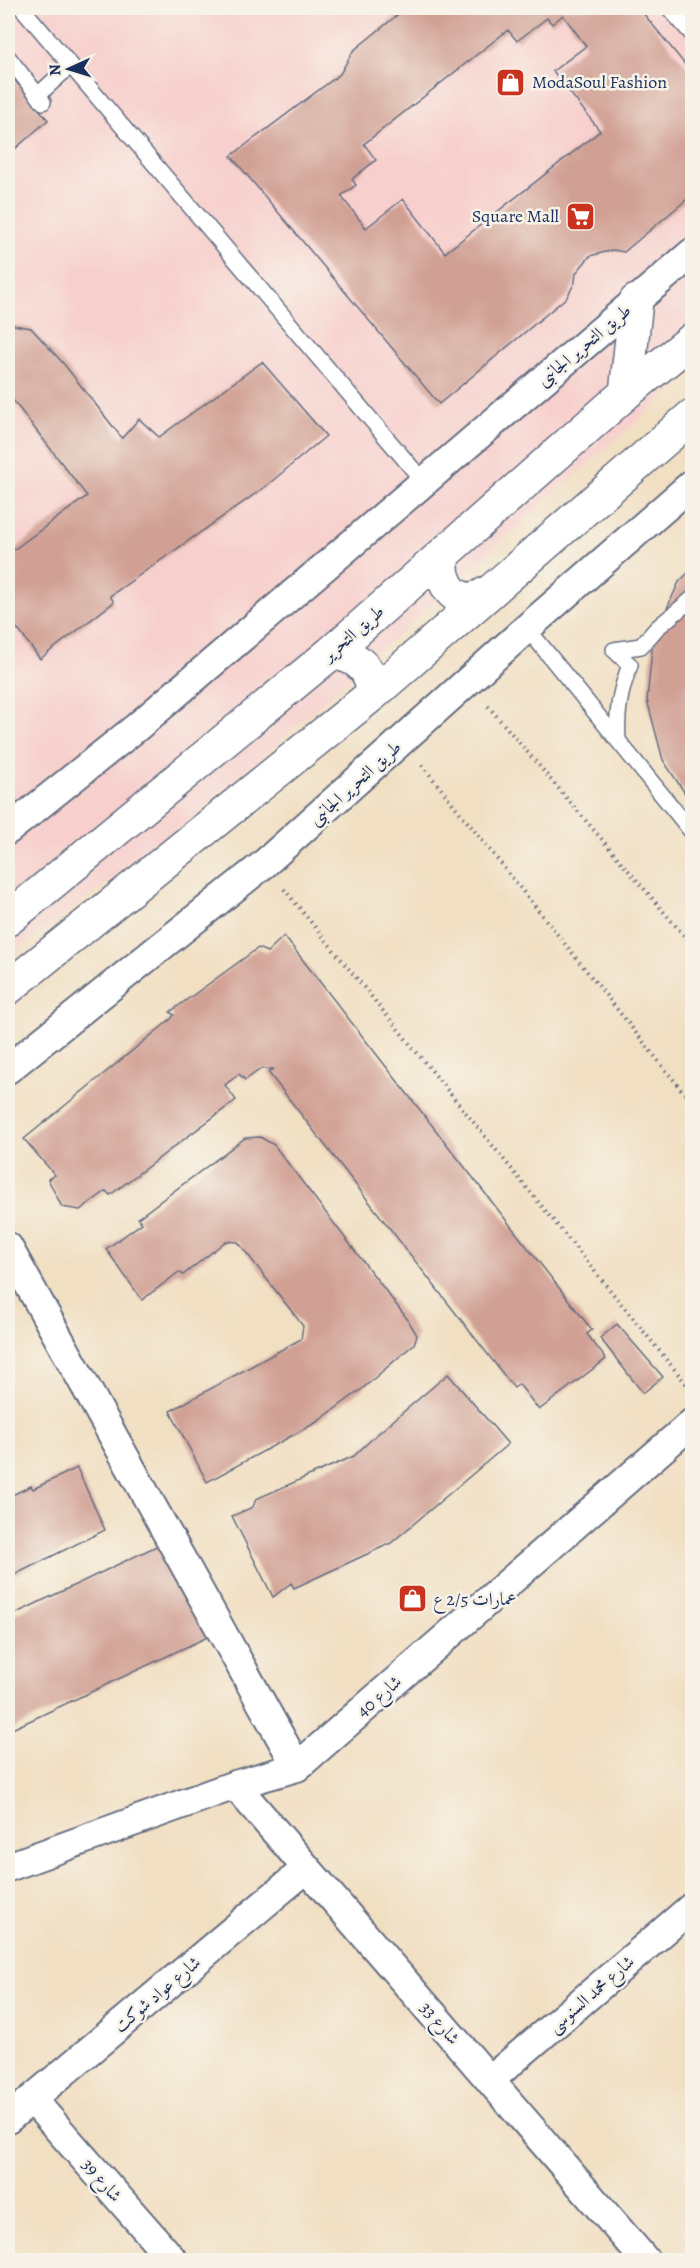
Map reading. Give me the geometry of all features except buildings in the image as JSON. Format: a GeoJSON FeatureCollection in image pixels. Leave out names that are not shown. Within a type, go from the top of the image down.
{"type":"FeatureCollection","features":[{"type":"Feature","properties":{"kind":"street","name":"طريق التحرير الجانبى"},"geometry":{"type":"LineString","coordinates":[[8,830],[137,727],[693,253]]}},
{"type":"Feature","properties":{"kind":"street"},"geometry":{"type":"LineString","coordinates":[[626,393],[636,301]]}},
{"type":"Feature","properties":{"kind":"street","name":"طريق التحرير"},"geometry":{"type":"LineString","coordinates":[[8,919],[331,653],[626,393],[693,340]]}},
{"type":"Feature","properties":{"kind":"street"},"geometry":{"type":"LineString","coordinates":[[8,988],[373,694],[693,416]]}},
{"type":"Feature","properties":{"kind":"street","name":"طريق التحرير الجانبى"},"geometry":{"type":"LineString","coordinates":[[8,1069],[264,864],[527,628],[693,484]]}},
{"type":"Feature","properties":{"kind":"street"},"geometry":{"type":"LineString","coordinates":[[443,556],[440,566],[442,577],[447,587],[455,594],[466,599],[477,600],[487,593]]}},
{"type":"Feature","properties":{"kind":"street"},"geometry":{"type":"LineString","coordinates":[[331,653],[342,653],[363,665],[370,674],[373,694]]}},
{"type":"Feature","properties":{"kind":"street"},"geometry":{"type":"LineString","coordinates":[[8,1247],[297,1767]]}},
{"type":"Feature","properties":{"kind":"street","name":"شارع 40"},"geometry":{"type":"LineString","coordinates":[[8,1867],[236,1785],[297,1767],[693,1423]]}},
{"type":"Feature","properties":{"kind":"street","name":"شارع 33"},"geometry":{"type":"LineString","coordinates":[[236,1785],[645,2260]]}},
{"type":"Feature","properties":{"kind":"street","name":"شارع عواد شوكت"},"geometry":{"type":"LineString","coordinates":[[8,2119],[307,1868]]}},
{"type":"Feature","properties":{"kind":"street","name":"شارع محمد السنوسى"},"geometry":{"type":"LineString","coordinates":[[490,2080],[693,1907]]}},
{"type":"Feature","properties":{"kind":"street","name":"شارع 39"},"geometry":{"type":"LineString","coordinates":[[32,2099],[173,2260]]}},
{"type":"Feature","properties":{"kind":"lane"},"geometry":{"type":"LineString","coordinates":[[22,8],[423,481]]}},
{"type":"Feature","properties":{"kind":"lane"},"geometry":{"type":"LineString","coordinates":[[669,8],[693,34]]}},
{"type":"Feature","properties":{"kind":"lane"},"geometry":{"type":"LineString","coordinates":[[8,57],[41,98],[71,65]]}},
{"type":"Feature","properties":{"kind":"lane"},"geometry":{"type":"LineString","coordinates":[[618,741],[618,704],[630,665],[614,650],[642,646],[657,628],[693,599]]}},
{"type":"Feature","properties":{"kind":"lane"},"geometry":{"type":"LineString","coordinates":[[527,628],[693,832]]}},
{"type":"Feature","properties":{"kind":"path"},"geometry":{"type":"LineString","coordinates":[[467,682],[693,945]]}},
{"type":"Feature","properties":{"kind":"path"},"geometry":{"type":"LineString","coordinates":[[402,741],[693,1103]]}},
{"type":"Feature","properties":{"kind":"path"},"geometry":{"type":"LineString","coordinates":[[264,864],[693,1391]]}},
{"type":"Feature","properties":{"kind":"shaded area"},"geometry":{"type":"Polygon","coordinates":[[[8,8],[692,8],[692,373],[555,493],[182,829],[8,956],[8,8]]]}},
{"type":"Feature","properties":{"kind":"place","name":"ModaSoul Fashion"},"geometry":{"type":"Point","coordinates":[511,82]}},
{"type":"Feature","properties":{"kind":"place","name":"Square Mall"},"geometry":{"type":"Point","coordinates":[580,216]}},
{"type":"Feature","properties":{"kind":"place","name":"عمارات 2/5 ع"},"geometry":{"type":"Point","coordinates":[412,1599]}}]}
